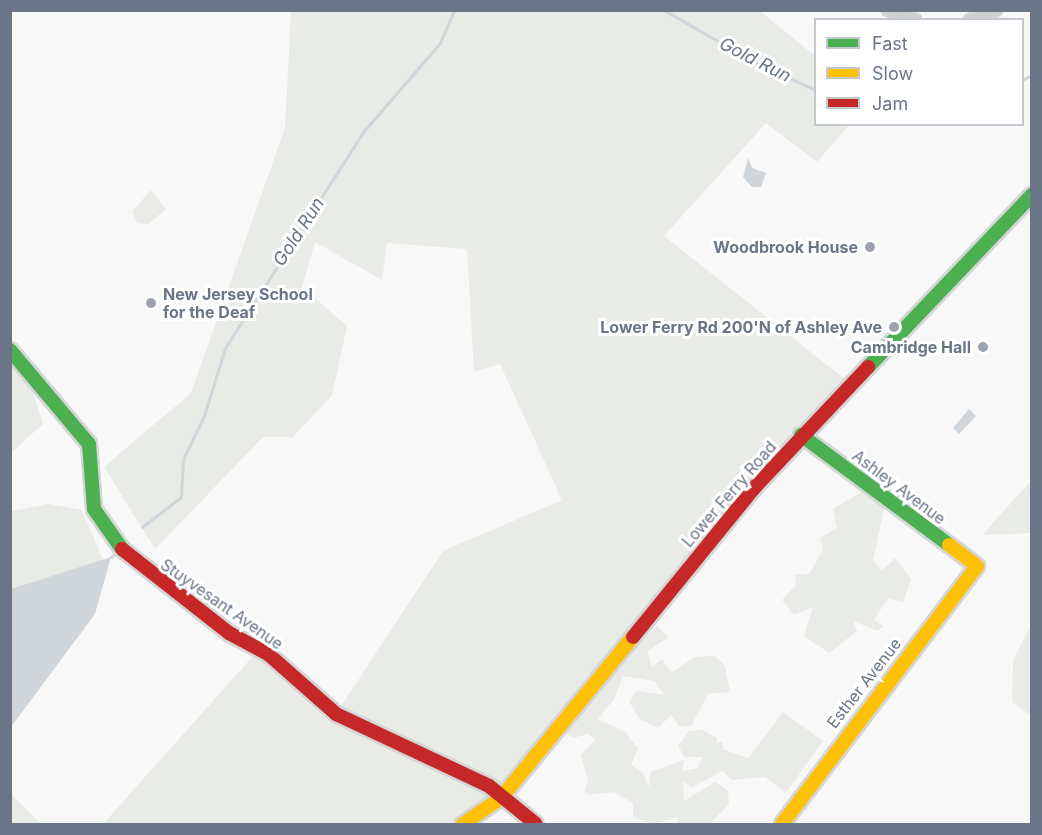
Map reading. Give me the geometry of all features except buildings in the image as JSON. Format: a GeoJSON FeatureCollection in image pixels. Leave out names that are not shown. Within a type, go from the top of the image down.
{"type":"FeatureCollection","features":[{"type":"Feature","properties":{"kind":"street"},"geometry":{"type":"LineString","coordinates":[[888,10],[910,18]]}},
{"type":"Feature","properties":{"kind":"street"},"geometry":{"type":"LineString","coordinates":[[975,18],[996,10]]}},
{"type":"Feature","properties":{"kind":"street","name":"Lower Ferry Road"},"geometry":{"type":"LineString","coordinates":[[463,825],[501,798],[801,435],[1032,195]]}},
{"type":"Feature","properties":{"kind":"street","name":"Stuyvesant Avenue"},"geometry":{"type":"LineString","coordinates":[[10,350],[89,444],[94,509],[109,536],[129,560],[229,633],[268,654],[336,714],[420,749],[489,786],[536,825]]}},
{"type":"Feature","properties":{"kind":"street","name":"Ashley Avenue"},"geometry":{"type":"LineString","coordinates":[[801,435],[977,566]]}},
{"type":"Feature","properties":{"kind":"street","name":"Esther Avenue"},"geometry":{"type":"LineString","coordinates":[[782,825],[977,566]]}},
{"type":"Feature","properties":{"kind":"shaded area"},"geometry":{"type":"Polygon","coordinates":[[[291,11],[760,11],[814,55],[814,126],[848,126],[817,162],[766,123],[664,236],[851,384],[489,800],[456,824],[103,824],[254,655],[330,723],[443,551],[562,500],[500,364],[474,372],[467,249],[387,243],[382,280],[315,242],[302,287],[347,326],[332,395],[293,437],[263,437],[155,549],[104,467],[191,393],[285,128],[291,11]]]}},
{"type":"Feature","properties":{"kind":"shaded area"},"geometry":{"type":"Polygon","coordinates":[[[748,158],[752,168],[766,173],[761,187],[752,187],[743,177],[748,158]]]}},
{"type":"Feature","properties":{"kind":"shaded area"},"geometry":{"type":"Polygon","coordinates":[[[151,190],[166,209],[148,224],[137,223],[132,211],[151,190]]]}},
{"type":"Feature","properties":{"kind":"shaded area"},"geometry":{"type":"Polygon","coordinates":[[[11,365],[31,387],[43,424],[11,453],[11,365]]]}},
{"type":"Feature","properties":{"kind":"shaded area"},"geometry":{"type":"Polygon","coordinates":[[[969,409],[976,416],[959,434],[953,428],[969,409]]]}},
{"type":"Feature","properties":{"kind":"shaded area"},"geometry":{"type":"Polygon","coordinates":[[[1031,481],[1031,533],[982,535],[1031,481]]]}},
{"type":"Feature","properties":{"kind":"shaded area"},"geometry":{"type":"Polygon","coordinates":[[[863,491],[885,504],[873,561],[882,571],[895,558],[911,579],[903,602],[888,598],[874,620],[883,626],[878,631],[853,621],[857,631],[829,653],[804,636],[813,607],[794,615],[782,600],[796,585],[795,574],[809,574],[823,550],[820,538],[837,528],[833,509],[863,491]]]}},
{"type":"Feature","properties":{"kind":"shaded area"},"geometry":{"type":"Polygon","coordinates":[[[48,504],[82,510],[103,560],[11,598],[11,511],[48,504]]]}},
{"type":"Feature","properties":{"kind":"shaded area"},"geometry":{"type":"Polygon","coordinates":[[[111,557],[95,614],[11,727],[11,589],[111,557]]]}},
{"type":"Feature","properties":{"kind":"shaded area"},"geometry":{"type":"Polygon","coordinates":[[[657,626],[668,637],[647,652],[652,667],[662,659],[671,673],[695,657],[715,656],[725,666],[730,692],[708,694],[691,726],[679,726],[671,715],[658,728],[640,719],[629,702],[637,691],[665,695],[654,681],[623,676],[614,699],[598,719],[625,732],[638,748],[631,765],[643,773],[649,787],[651,772],[684,760],[682,771],[698,768],[702,757],[685,757],[678,746],[689,731],[703,730],[717,738],[717,744],[722,741],[724,750],[748,758],[783,712],[823,741],[786,793],[765,777],[732,780],[722,771],[691,788],[683,780],[684,801],[715,782],[728,791],[729,804],[710,824],[677,824],[677,817],[654,824],[633,817],[633,803],[614,792],[589,795],[584,791],[588,782],[581,755],[595,740],[588,734],[573,738],[560,725],[657,626]]]}},
{"type":"Feature","properties":{"kind":"shaded area"},"geometry":{"type":"Polygon","coordinates":[[[1031,626],[1031,715],[1012,702],[1013,660],[1031,626]]]}},
{"type":"Feature","properties":{"kind":"shaded area"},"geometry":{"type":"Polygon","coordinates":[[[11,794],[41,824],[11,824],[11,794]]]}},
{"type":"Feature","properties":{"kind":"waterway","name":"Gold Run"},"geometry":{"type":"LineString","coordinates":[[142,527],[181,497],[183,459],[204,416],[225,348],[364,131],[440,43],[454,10]]}},
{"type":"Feature","properties":{"kind":"waterway","name":"Gold Run"},"geometry":{"type":"LineString","coordinates":[[664,10],[757,64],[814,89]]}},
{"type":"Feature","properties":{"kind":"waterway","name":"Gold Run"},"geometry":{"type":"LineString","coordinates":[[1024,79],[1032,75]]}},
{"type":"Feature","properties":{"kind":"waterway","name":"Gold Run"},"geometry":{"type":"LineString","coordinates":[[111,557],[118,550]]}},
{"type":"Feature","properties":{"kind":"traffic: fast"},"geometry":{"type":"LineString","coordinates":[[868,367],[1032,195]]}},
{"type":"Feature","properties":{"kind":"traffic: fast"},"geometry":{"type":"LineString","coordinates":[[10,350],[89,444],[94,509],[122,549]]}},
{"type":"Feature","properties":{"kind":"traffic: fast"},"geometry":{"type":"LineString","coordinates":[[801,435],[949,545]]}},
{"type":"Feature","properties":{"kind":"traffic: slow"},"geometry":{"type":"LineString","coordinates":[[782,824],[977,566],[949,545]]}},
{"type":"Feature","properties":{"kind":"traffic: slow"},"geometry":{"type":"LineString","coordinates":[[463,824],[501,798],[633,637]]}},
{"type":"Feature","properties":{"kind":"traffic: jam"},"geometry":{"type":"LineString","coordinates":[[633,637],[755,487],[868,367]]}},
{"type":"Feature","properties":{"kind":"traffic: jam"},"geometry":{"type":"LineString","coordinates":[[122,549],[229,633],[268,654],[336,714],[489,786],[536,824]]}},
{"type":"Feature","properties":{"kind":"place","name":"Woodbrook House"},"geometry":{"type":"Point","coordinates":[870,247]}},
{"type":"Feature","properties":{"kind":"place","name":"New Jersey School for the Deaf"},"geometry":{"type":"Point","coordinates":[151,303]}},
{"type":"Feature","properties":{"kind":"place","name":"Lower Ferry Rd 200'N of Ashley Ave"},"geometry":{"type":"Point","coordinates":[894,327]}},
{"type":"Feature","properties":{"kind":"place","name":"Cambridge Hall"},"geometry":{"type":"Point","coordinates":[983,347]}}]}
